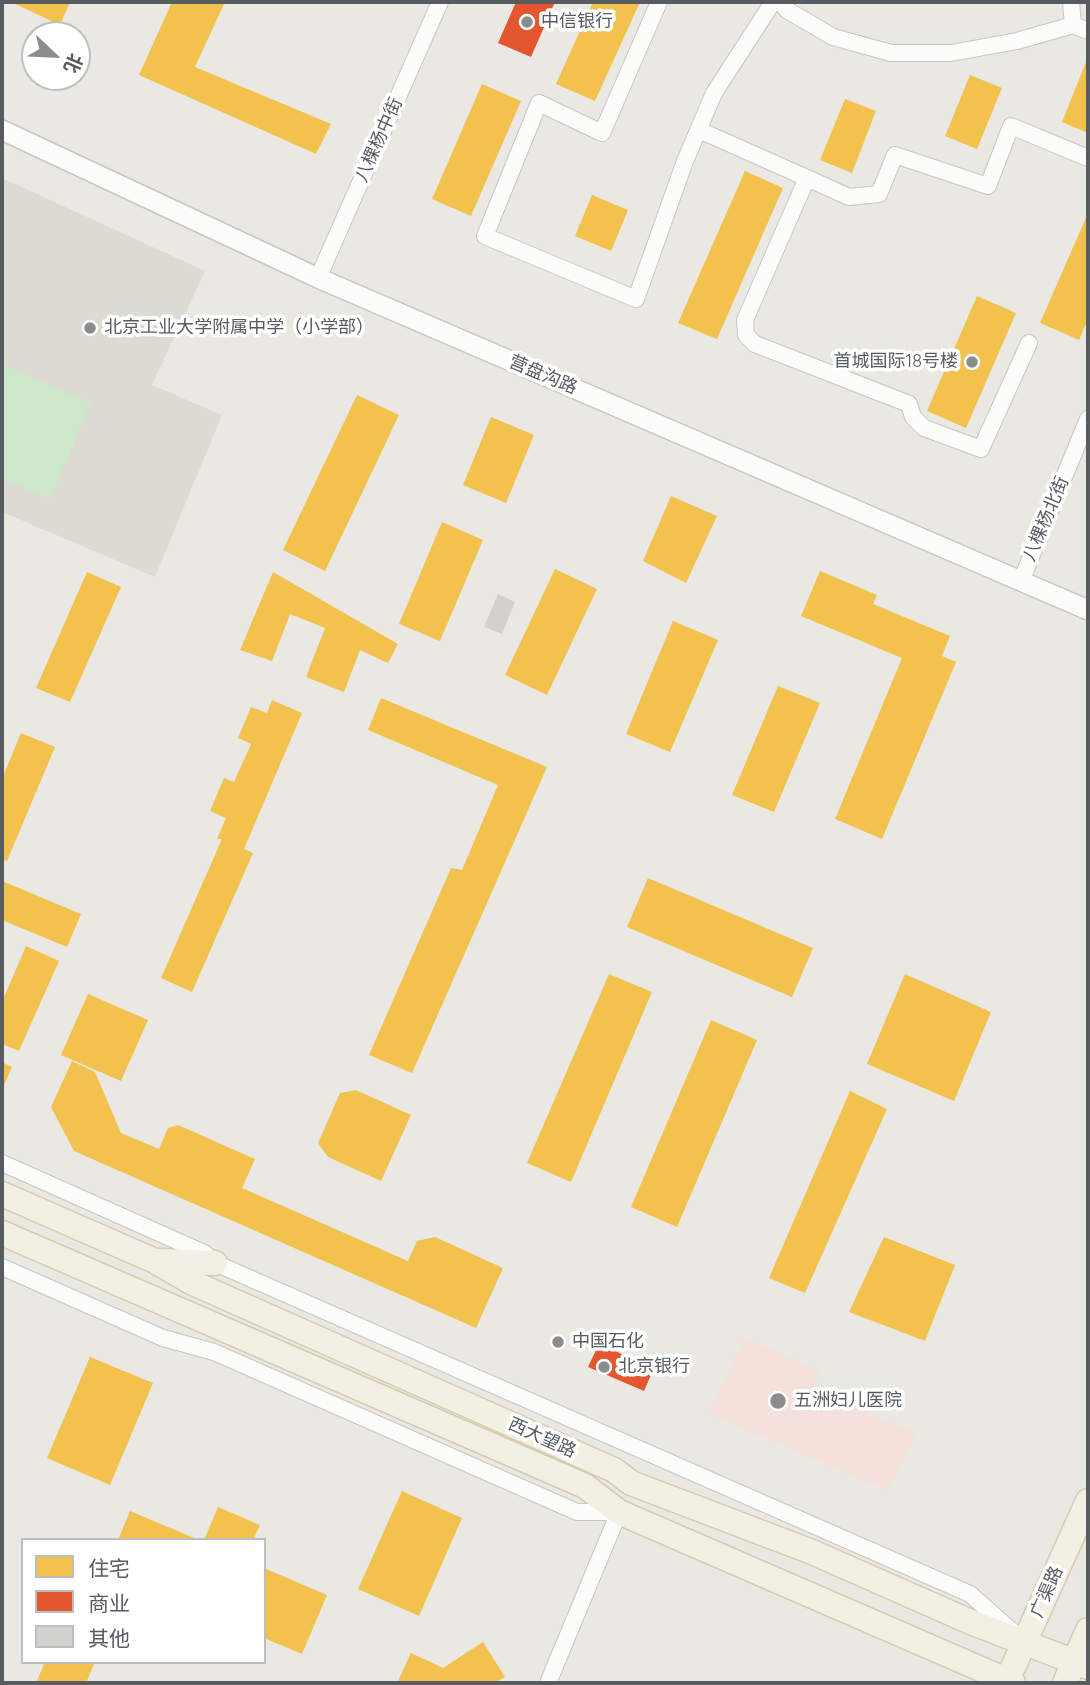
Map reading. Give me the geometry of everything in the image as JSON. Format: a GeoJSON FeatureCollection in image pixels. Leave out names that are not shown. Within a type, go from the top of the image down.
{"type":"FeatureCollection","features":[{"type":"Feature","properties":{"kind":"main road","name":"西大望路"},"geometry":{"type":"LineString","coordinates":[[2,1194],[155,1261],[193,1283],[614,1469],[631,1483],[812,1552],[1079,1667]]}},
{"type":"Feature","properties":{"kind":"main road","name":"西大望路"},"geometry":{"type":"LineString","coordinates":[[2,1233],[585,1486],[619,1512],[1009,1682]]}},
{"type":"Feature","properties":{"kind":"main road"},"geometry":{"type":"LineString","coordinates":[[155,1261],[215,1263]]}},
{"type":"Feature","properties":{"kind":"main road","name":"广渠路"},"geometry":{"type":"LineString","coordinates":[[1009,1682],[1088,1501]]}},
{"type":"Feature","properties":{"kind":"main road"},"geometry":{"type":"LineString","coordinates":[[1079,1667],[1088,1630]]}},
{"type":"Feature","properties":{"kind":"street","name":"八棵杨中街"},"geometry":{"type":"LineString","coordinates":[[318,278],[440,2]]}},
{"type":"Feature","properties":{"kind":"street"},"geometry":{"type":"LineString","coordinates":[[659,2],[602,133],[539,103],[485,236],[636,299],[714,93],[773,5]]}},
{"type":"Feature","properties":{"kind":"street"},"geometry":{"type":"LineString","coordinates":[[773,5],[788,10],[833,37],[891,53],[951,53],[1081,28],[1071,2]]}},
{"type":"Feature","properties":{"kind":"street"},"geometry":{"type":"LineString","coordinates":[[745,67],[773,5]]}},
{"type":"Feature","properties":{"kind":"street"},"geometry":{"type":"LineString","coordinates":[[699,130],[849,197],[879,194],[895,155],[988,186],[1011,125],[1088,158]]}},
{"type":"Feature","properties":{"kind":"street","name":"营盘沟路"},"geometry":{"type":"LineString","coordinates":[[2,130],[318,278],[1088,610]]}},
{"type":"Feature","properties":{"kind":"street"},"geometry":{"type":"LineString","coordinates":[[807,178],[745,320],[746,335],[755,344],[909,404],[913,417],[924,428],[981,449],[1029,343]]}},
{"type":"Feature","properties":{"kind":"street","name":"八棵杨北街"},"geometry":{"type":"LineString","coordinates":[[1021,581],[1088,419]]}},
{"type":"Feature","properties":{"kind":"street"},"geometry":{"type":"LineString","coordinates":[[2,1163],[204,1253],[215,1263],[970,1594],[1025,1643]]}},
{"type":"Feature","properties":{"kind":"street"},"geometry":{"type":"LineString","coordinates":[[2,1267],[163,1338],[226,1357],[577,1512],[619,1512],[548,1683]]}},
{"type":"Feature","properties":{"kind":"shaded area","name":"北京工业大学附属中学（小学部）"},"geometry":{"type":"Polygon","coordinates":[[[2,178],[205,271],[152,385],[222,415],[155,577],[2,512],[2,178]]]}},
{"type":"Feature","properties":{"kind":"shaded area","name":"五洲妇儿医院"},"geometry":{"type":"Polygon","coordinates":[[[744,1337],[821,1371],[812,1388],[916,1433],[888,1491],[709,1414],[744,1337]]]}},
{"type":"Feature","properties":{"kind":"green space"},"geometry":{"type":"Polygon","coordinates":[[[2,364],[91,403],[50,499],[2,478],[2,364]]]}},
{"type":"Feature","properties":{"kind":"building: 住宅"},"geometry":{"type":"Polygon","coordinates":[[[11,2],[70,2],[62,21],[51,21],[11,2]]]}},
{"type":"Feature","properties":{"kind":"building: 住宅"},"geometry":{"type":"Polygon","coordinates":[[[172,2],[225,2],[195,67],[331,124],[316,154],[139,75],[172,2]]]}},
{"type":"Feature","properties":{"kind":"building: 住宅"},"geometry":{"type":"Polygon","coordinates":[[[593,2],[640,2],[595,101],[556,84],[593,2]]]}},
{"type":"Feature","properties":{"kind":"building: 住宅"},"geometry":{"type":"Polygon","coordinates":[[[1088,57],[1088,133],[1062,122],[1088,57]]]}},
{"type":"Feature","properties":{"kind":"building: 住宅"},"geometry":{"type":"Polygon","coordinates":[[[970,75],[1002,88],[977,149],[945,136],[970,75]]]}},
{"type":"Feature","properties":{"kind":"building: 住宅"},"geometry":{"type":"Polygon","coordinates":[[[482,84],[521,101],[471,216],[432,199],[482,84]]]}},
{"type":"Feature","properties":{"kind":"building: 住宅"},"geometry":{"type":"Polygon","coordinates":[[[845,99],[876,111],[852,173],[820,160],[845,99]]]}},
{"type":"Feature","properties":{"kind":"building: 住宅"},"geometry":{"type":"Polygon","coordinates":[[[745,171],[783,188],[717,339],[678,323],[745,171]]]}},
{"type":"Feature","properties":{"kind":"building: 住宅"},"geometry":{"type":"Polygon","coordinates":[[[592,195],[628,210],[611,251],[575,236],[592,195]]]}},
{"type":"Feature","properties":{"kind":"building: 住宅"},"geometry":{"type":"Polygon","coordinates":[[[1088,213],[1088,319],[1079,340],[1040,323],[1088,213]]]}},
{"type":"Feature","properties":{"kind":"building: 住宅","name":"首城国际18号楼"},"geometry":{"type":"Polygon","coordinates":[[[977,296],[1016,313],[966,428],[927,411],[977,296]]]}},
{"type":"Feature","properties":{"kind":"building: 住宅"},"geometry":{"type":"Polygon","coordinates":[[[357,395],[399,415],[325,571],[283,550],[357,395]]]}},
{"type":"Feature","properties":{"kind":"building: 住宅"},"geometry":{"type":"Polygon","coordinates":[[[491,417],[534,435],[506,503],[463,485],[491,417]]]}},
{"type":"Feature","properties":{"kind":"building: 住宅"},"geometry":{"type":"Polygon","coordinates":[[[671,496],[717,516],[686,583],[643,561],[671,496]]]}},
{"type":"Feature","properties":{"kind":"building: 住宅"},"geometry":{"type":"Polygon","coordinates":[[[442,522],[483,540],[440,641],[399,624],[442,522]]]}},
{"type":"Feature","properties":{"kind":"building: 住宅"},"geometry":{"type":"Polygon","coordinates":[[[555,569],[597,589],[547,695],[505,675],[555,569]]]}},
{"type":"Feature","properties":{"kind":"building: 住宅"},"geometry":{"type":"Polygon","coordinates":[[[820,571],[877,595],[873,604],[950,636],[942,656],[956,662],[882,839],[835,819],[902,658],[801,616],[820,571]]]}},
{"type":"Feature","properties":{"kind":"building: 住宅"},"geometry":{"type":"Polygon","coordinates":[[[87,572],[121,587],[70,702],[36,688],[87,572]]]}},
{"type":"Feature","properties":{"kind":"building: 住宅"},"geometry":{"type":"Polygon","coordinates":[[[273,572],[398,644],[388,663],[360,650],[344,692],[306,677],[325,628],[290,614],[272,661],[240,650],[273,572]]]}},
{"type":"Feature","properties":{"kind":"building: 住宅"},"geometry":{"type":"Polygon","coordinates":[[[673,621],[718,640],[670,752],[626,734],[673,621]]]}},
{"type":"Feature","properties":{"kind":"building: 住宅"},"geometry":{"type":"Polygon","coordinates":[[[778,686],[820,703],[774,812],[732,795],[778,686]]]}},
{"type":"Feature","properties":{"kind":"building: 住宅"},"geometry":{"type":"Polygon","coordinates":[[[381,698],[547,767],[412,1073],[369,1055],[451,868],[462,870],[498,785],[368,730],[381,698]]]}},
{"type":"Feature","properties":{"kind":"building: 住宅"},"geometry":{"type":"Polygon","coordinates":[[[272,700],[302,713],[244,849],[253,853],[192,992],[161,978],[222,839],[217,839],[226,818],[210,811],[224,778],[234,782],[251,744],[238,738],[251,707],[267,713],[272,700]]]}},
{"type":"Feature","properties":{"kind":"building: 住宅"},"geometry":{"type":"Polygon","coordinates":[[[21,733],[55,747],[7,861],[2,859],[2,779],[21,733]]]}},
{"type":"Feature","properties":{"kind":"building: 住宅"},"geometry":{"type":"Polygon","coordinates":[[[648,878],[813,948],[792,997],[627,927],[648,878]]]}},
{"type":"Feature","properties":{"kind":"building: 住宅"},"geometry":{"type":"Polygon","coordinates":[[[2,881],[81,914],[67,947],[2,920],[2,881]]]}},
{"type":"Feature","properties":{"kind":"building: 住宅"},"geometry":{"type":"Polygon","coordinates":[[[26,946],[59,961],[19,1051],[2,1044],[2,1002],[26,946]]]}},
{"type":"Feature","properties":{"kind":"building: 住宅"},"geometry":{"type":"Polygon","coordinates":[[[609,974],[652,992],[571,1182],[527,1163],[609,974]]]}},
{"type":"Feature","properties":{"kind":"building: 住宅"},"geometry":{"type":"Polygon","coordinates":[[[905,974],[991,1012],[954,1101],[867,1064],[905,974]]]}},
{"type":"Feature","properties":{"kind":"building: 住宅"},"geometry":{"type":"Polygon","coordinates":[[[88,994],[148,1020],[121,1081],[61,1055],[88,994]]]}},
{"type":"Feature","properties":{"kind":"building: 住宅"},"geometry":{"type":"Polygon","coordinates":[[[711,1020],[757,1040],[677,1227],[631,1207],[711,1020]]]}},
{"type":"Feature","properties":{"kind":"building: 住宅"},"geometry":{"type":"Polygon","coordinates":[[[72,1061],[95,1072],[121,1133],[159,1149],[168,1128],[178,1125],[255,1159],[242,1188],[408,1261],[417,1241],[435,1237],[503,1268],[476,1328],[74,1151],[51,1107],[72,1061]]]}},
{"type":"Feature","properties":{"kind":"building: 住宅"},"geometry":{"type":"Polygon","coordinates":[[[2,1062],[12,1067],[2,1090],[2,1062]]]}},
{"type":"Feature","properties":{"kind":"building: 住宅"},"geometry":{"type":"Polygon","coordinates":[[[356,1090],[411,1115],[381,1181],[328,1157],[318,1143],[340,1093],[356,1090]]]}},
{"type":"Feature","properties":{"kind":"building: 住宅"},"geometry":{"type":"Polygon","coordinates":[[[850,1091],[887,1109],[805,1293],[769,1278],[850,1091]]]}},
{"type":"Feature","properties":{"kind":"building: 住宅"},"geometry":{"type":"Polygon","coordinates":[[[884,1237],[955,1265],[925,1341],[849,1312],[884,1237]]]}},
{"type":"Feature","properties":{"kind":"building: 住宅"},"geometry":{"type":"Polygon","coordinates":[[[90,1357],[153,1383],[110,1485],[47,1458],[90,1357]]]}},
{"type":"Feature","properties":{"kind":"building: 住宅"},"geometry":{"type":"Polygon","coordinates":[[[402,1491],[462,1518],[419,1616],[358,1589],[402,1491]]]}},
{"type":"Feature","properties":{"kind":"building: 住宅"},"geometry":{"type":"Polygon","coordinates":[[[218,1507],[260,1525],[254,1538],[205,1538],[218,1507]]]}},
{"type":"Feature","properties":{"kind":"building: 住宅"},"geometry":{"type":"Polygon","coordinates":[[[130,1511],[194,1538],[119,1538],[130,1511]]]}},
{"type":"Feature","properties":{"kind":"building: 住宅"},"geometry":{"type":"Polygon","coordinates":[[[266,1569],[327,1595],[302,1654],[266,1639],[266,1569]]]}},
{"type":"Feature","properties":{"kind":"building: 住宅"},"geometry":{"type":"Polygon","coordinates":[[[483,1642],[505,1677],[495,1683],[397,1683],[411,1653],[443,1668],[483,1642]]]}},
{"type":"Feature","properties":{"kind":"building: 住宅"},"geometry":{"type":"Polygon","coordinates":[[[44,1664],[94,1664],[86,1683],[36,1683],[44,1664]]]}},
{"type":"Feature","properties":{"kind":"building: 商业","name":"中信银行"},"geometry":{"type":"Polygon","coordinates":[[[516,2],[555,2],[531,57],[498,43],[516,2]]]}},
{"type":"Feature","properties":{"kind":"building: 商业"},"geometry":{"type":"Polygon","coordinates":[[[599,1344],[654,1368],[644,1391],[588,1367],[599,1344]]]}},
{"type":"Feature","properties":{"kind":"building: 其他"},"geometry":{"type":"Polygon","coordinates":[[[498,594],[515,602],[502,634],[484,627],[498,594]]]}},
{"type":"Feature","properties":{"kind":"place","name":"中信银行"},"geometry":{"type":"Point","coordinates":[527,22]}},
{"type":"Feature","properties":{"kind":"place","name":"北京工业大学附属中学（小学部）"},"geometry":{"type":"Point","coordinates":[90,328]}},
{"type":"Feature","properties":{"kind":"place","name":"首城国际18号楼"},"geometry":{"type":"Point","coordinates":[972,362]}},
{"type":"Feature","properties":{"kind":"place","name":"中国石化"},"geometry":{"type":"Point","coordinates":[558,1342]}},
{"type":"Feature","properties":{"kind":"place","name":"北京银行"},"geometry":{"type":"Point","coordinates":[604,1367]}},
{"type":"Feature","properties":{"kind":"place","name":"五洲妇儿医院"},"geometry":{"type":"Point","coordinates":[778,1401]}}]}
